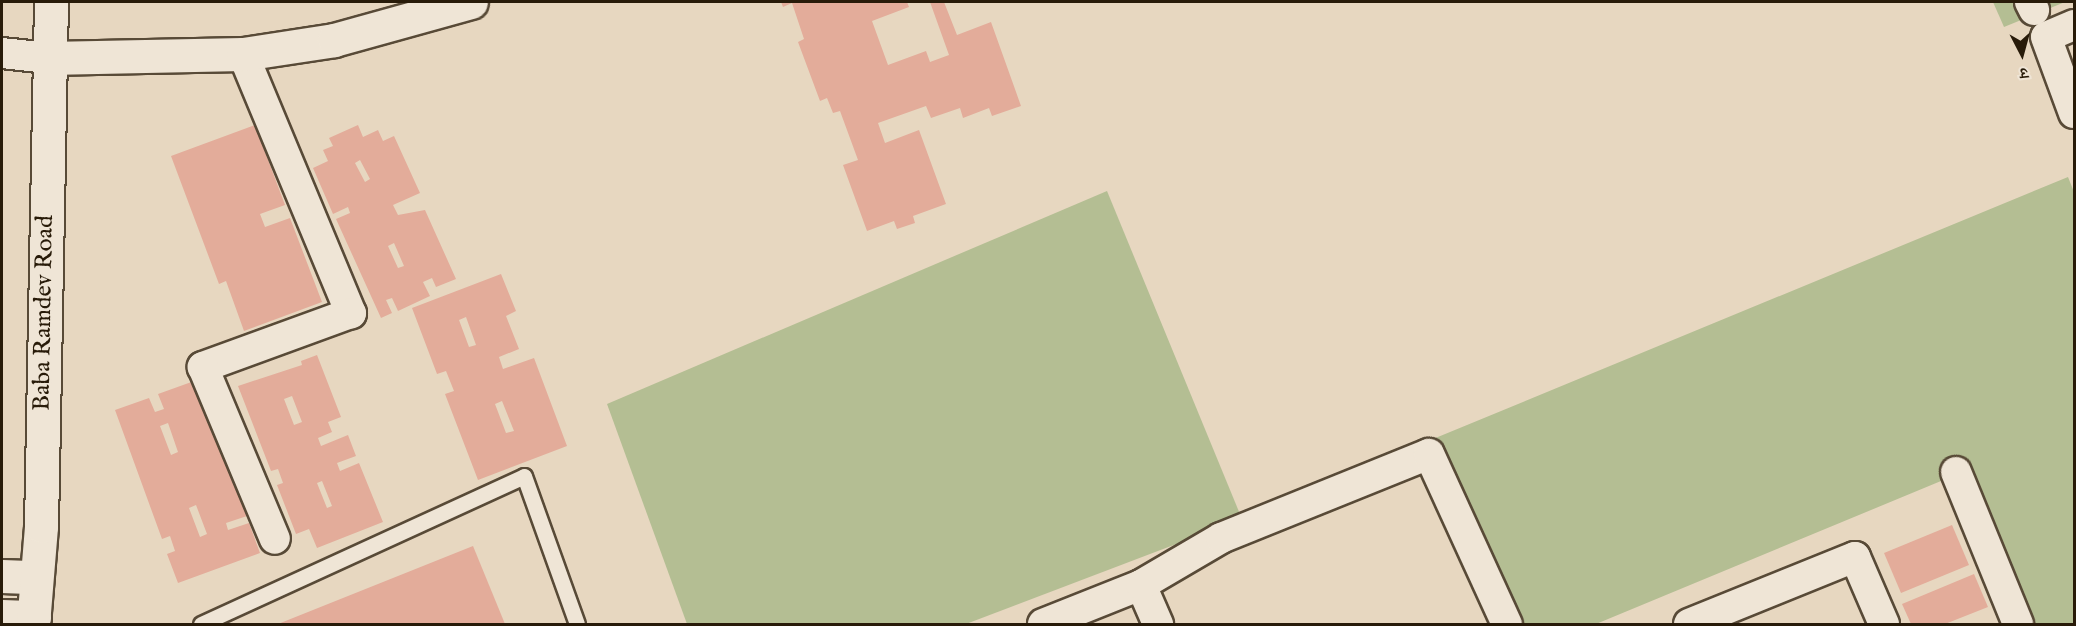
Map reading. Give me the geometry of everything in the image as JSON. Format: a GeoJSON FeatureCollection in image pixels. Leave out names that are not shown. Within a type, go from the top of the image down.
{"type":"FeatureCollection","features":[{"type":"Feature","properties":{"kind":"street","name":"Baba Ramdev Road"},"geometry":{"type":"LineString","coordinates":[[33,621],[41,526],[48,58],[51,2]]}},
{"type":"Feature","properties":{"kind":"street"},"geometry":{"type":"LineString","coordinates":[[2,53],[48,58],[243,54],[334,40],[471,2]]}},
{"type":"Feature","properties":{"kind":"street"},"geometry":{"type":"LineString","coordinates":[[2074,25],[2046,37],[2074,113]]}},
{"type":"Feature","properties":{"kind":"street"},"geometry":{"type":"LineString","coordinates":[[243,54],[351,312],[203,367],[275,539]]}},
{"type":"Feature","properties":{"kind":"street"},"geometry":{"type":"LineString","coordinates":[[1043,624],[1142,585],[1221,538],[1429,454],[1507,624]]}},
{"type":"Feature","properties":{"kind":"street"},"geometry":{"type":"LineString","coordinates":[[1956,472],[2018,624]]}},
{"type":"Feature","properties":{"kind":"street"},"geometry":{"type":"LineString","coordinates":[[1689,624],[1855,557],[1884,624]]}},
{"type":"Feature","properties":{"kind":"street"},"geometry":{"type":"LineString","coordinates":[[2,576],[35,577]]}},
{"type":"Feature","properties":{"kind":"street"},"geometry":{"type":"LineString","coordinates":[[1142,585],[1158,624]]}},
{"type":"Feature","properties":{"kind":"street"},"geometry":{"type":"LineString","coordinates":[[2,615],[33,621]]}},
{"type":"Feature","properties":{"kind":"lane"},"geometry":{"type":"LineString","coordinates":[[2032,6],[2046,37]]}},
{"type":"Feature","properties":{"kind":"lane"},"geometry":{"type":"LineString","coordinates":[[201,624],[524,476],[578,624]]}},
{"type":"Feature","properties":{"kind":"green space"},"geometry":{"type":"Polygon","coordinates":[[[1993,2],[2065,2],[2004,27],[1993,2]]]}},
{"type":"Feature","properties":{"kind":"green space"},"geometry":{"type":"Polygon","coordinates":[[[2068,177],[2074,192],[2074,624],[2004,624],[1941,481],[1596,624],[1523,624],[1433,439],[2068,177]]]}},
{"type":"Feature","properties":{"kind":"green space"},"geometry":{"type":"Polygon","coordinates":[[[1107,191],[1242,519],[966,624],[687,624],[607,404],[1107,191]]]}},
{"type":"Feature","properties":{"kind":"building"},"geometry":{"type":"Polygon","coordinates":[[[781,2],[907,2],[909,7],[872,21],[888,65],[926,51],[930,62],[949,55],[930,2],[944,2],[957,35],[991,22],[1021,106],[992,116],[989,108],[963,118],[960,108],[931,118],[926,106],[878,123],[885,143],[919,130],[946,204],[913,216],[915,223],[897,229],[894,221],[867,231],[843,165],[858,160],[840,111],[833,113],[827,98],[820,101],[798,42],[804,39],[792,3],[783,7],[781,2]]]}},
{"type":"Feature","properties":{"kind":"building"},"geometry":{"type":"Polygon","coordinates":[[[255,125],[285,205],[260,214],[265,227],[290,218],[322,302],[244,331],[226,281],[219,284],[171,156],[255,125]]]}},
{"type":"Feature","properties":{"kind":"building"},"geometry":{"type":"Polygon","coordinates":[[[358,125],[363,137],[378,130],[383,141],[394,136],[420,193],[393,205],[398,215],[425,210],[456,279],[436,287],[432,278],[423,282],[430,296],[398,311],[392,298],[386,300],[392,313],[381,318],[336,219],[350,213],[348,207],[333,214],[313,168],[328,161],[323,150],[333,146],[329,138],[358,125]],[[360,160],[355,163],[365,182],[370,179],[360,160]],[[394,243],[388,246],[398,268],[404,266],[394,243]]]}},
{"type":"Feature","properties":{"kind":"building"},"geometry":{"type":"Polygon","coordinates":[[[501,274],[516,311],[506,316],[519,349],[499,357],[503,369],[534,358],[567,446],[478,480],[445,394],[454,391],[446,371],[437,374],[412,308],[501,274]],[[466,317],[459,320],[469,347],[476,345],[466,317]],[[502,401],[495,404],[506,433],[514,431],[502,401]]]}},
{"type":"Feature","properties":{"kind":"building"},"geometry":{"type":"Polygon","coordinates":[[[317,355],[341,417],[328,422],[332,432],[318,438],[321,446],[348,435],[356,456],[337,463],[340,471],[359,463],[383,522],[317,548],[309,529],[296,534],[277,485],[283,483],[278,469],[271,471],[238,386],[302,365],[301,361],[317,355]],[[292,396],[284,399],[294,425],[302,422],[292,396]],[[322,481],[317,483],[327,508],[332,506],[322,481]]]}},
{"type":"Feature","properties":{"kind":"building"},"geometry":{"type":"Polygon","coordinates":[[[197,380],[247,516],[226,523],[228,530],[249,523],[260,553],[178,583],[167,554],[175,551],[170,536],[162,539],[115,410],[149,398],[155,412],[164,409],[158,394],[197,380]],[[168,423],[160,426],[171,455],[178,452],[168,423]],[[196,505],[189,508],[200,537],[207,534],[196,505]]]}},
{"type":"Feature","properties":{"kind":"building"},"geometry":{"type":"Polygon","coordinates":[[[1952,525],[1969,565],[1901,593],[1884,553],[1952,525]]]}},
{"type":"Feature","properties":{"kind":"building"},"geometry":{"type":"Polygon","coordinates":[[[473,546],[505,624],[278,624],[473,546]]]}},
{"type":"Feature","properties":{"kind":"building"},"geometry":{"type":"Polygon","coordinates":[[[1974,574],[1988,607],[1945,624],[1911,624],[1902,604],[1974,574]]]}}]}
